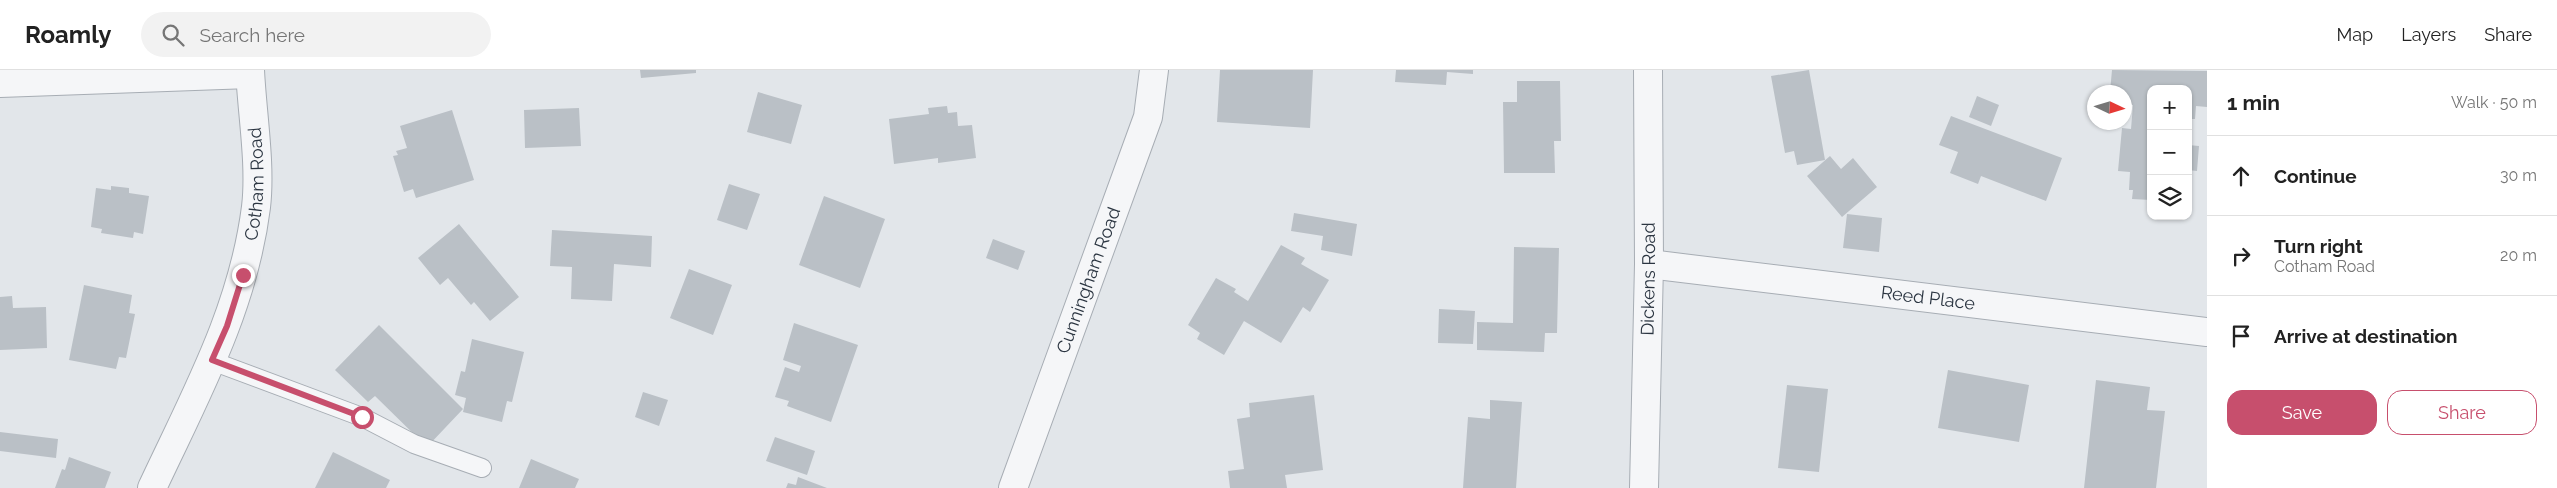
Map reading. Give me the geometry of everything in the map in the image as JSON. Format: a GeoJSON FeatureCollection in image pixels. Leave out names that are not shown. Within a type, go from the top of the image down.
{"type":"FeatureCollection","features":[{"type":"Feature","properties":{"kind":"street","name":"Cunningham Road"},"geometry":{"type":"LineString","coordinates":[[1013,488],[1148,117],[1154,70]]}},
{"type":"Feature","properties":{"kind":"street","name":"Dickens Road"},"geometry":{"type":"LineString","coordinates":[[1644,488],[1649,264],[1648,70]]}},
{"type":"Feature","properties":{"kind":"street"},"geometry":{"type":"LineString","coordinates":[[0,83],[250,72]]}},
{"type":"Feature","properties":{"kind":"street","name":"Cotham Road"},"geometry":{"type":"LineString","coordinates":[[152,488],[227,326],[243,275],[256,206],[255,148],[250,72]]}},
{"type":"Feature","properties":{"kind":"street","name":"Reed Place"},"geometry":{"type":"LineString","coordinates":[[1649,264],[2207,332]]}},
{"type":"Feature","properties":{"kind":"lane"},"geometry":{"type":"LineString","coordinates":[[212,360],[362,417],[414,444],[482,468]]}},
{"type":"Feature","properties":{"kind":"building"},"geometry":{"type":"Polygon","coordinates":[[[640,70],[696,70],[696,73],[641,78],[640,70]]]}},
{"type":"Feature","properties":{"kind":"building"},"geometry":{"type":"Polygon","coordinates":[[[1220,70],[1313,70],[1310,128],[1217,122],[1220,70]]]}},
{"type":"Feature","properties":{"kind":"building"},"geometry":{"type":"Polygon","coordinates":[[[1396,70],[1473,70],[1473,74],[1447,72],[1446,85],[1395,82],[1396,70]]]}},
{"type":"Feature","properties":{"kind":"building"},"geometry":{"type":"Polygon","coordinates":[[[1809,70],[1825,160],[1797,165],[1794,151],[1785,153],[1771,76],[1809,70]]]}},
{"type":"Feature","properties":{"kind":"building"},"geometry":{"type":"Polygon","coordinates":[[[2112,70],[2207,71],[2207,107],[2196,106],[2195,119],[2192,119],[2192,85],[2147,85],[2147,200],[2132,199],[2133,190],[2129,190],[2130,172],[2118,171],[2122,130],[2132,130],[2132,85],[2111,85],[2112,70]]]}},
{"type":"Feature","properties":{"kind":"building"},"geometry":{"type":"Polygon","coordinates":[[[1517,81],[1560,81],[1561,141],[1554,141],[1555,173],[1504,173],[1503,102],[1517,102],[1517,81]]]}},
{"type":"Feature","properties":{"kind":"building"},"geometry":{"type":"Polygon","coordinates":[[[758,92],[802,105],[791,144],[747,132],[758,92]]]}},
{"type":"Feature","properties":{"kind":"building"},"geometry":{"type":"Polygon","coordinates":[[[1977,96],[1999,105],[1991,126],[1969,117],[1977,96]]]}},
{"type":"Feature","properties":{"kind":"building"},"geometry":{"type":"Polygon","coordinates":[[[947,106],[948,113],[957,112],[958,126],[972,125],[976,158],[938,163],[938,158],[894,164],[889,119],[929,114],[928,108],[947,106]]]}},
{"type":"Feature","properties":{"kind":"building"},"geometry":{"type":"Polygon","coordinates":[[[579,108],[581,146],[525,148],[524,110],[579,108]]]}},
{"type":"Feature","properties":{"kind":"building"},"geometry":{"type":"Polygon","coordinates":[[[452,110],[474,180],[416,198],[413,189],[404,192],[393,156],[398,155],[396,151],[407,148],[400,126],[452,110]]]}},
{"type":"Feature","properties":{"kind":"building"},"geometry":{"type":"Polygon","coordinates":[[[1951,116],[2062,158],[2046,201],[1981,176],[1978,184],[1950,173],[1958,152],[1939,145],[1951,116]]]}},
{"type":"Feature","properties":{"kind":"building"},"geometry":{"type":"Polygon","coordinates":[[[2192,145],[2199,146],[2197,171],[2192,170],[2192,145]]]}},
{"type":"Feature","properties":{"kind":"building"},"geometry":{"type":"Polygon","coordinates":[[[1830,156],[1841,169],[1853,158],[1877,187],[1842,217],[1807,176],[1830,156]]]}},
{"type":"Feature","properties":{"kind":"building"},"geometry":{"type":"Polygon","coordinates":[[[729,184],[760,194],[747,230],[717,220],[729,184]]]}},
{"type":"Feature","properties":{"kind":"building"},"geometry":{"type":"Polygon","coordinates":[[[111,186],[129,188],[129,193],[149,196],[143,234],[134,232],[133,238],[101,233],[102,229],[91,227],[96,188],[111,190],[111,186]]]}},
{"type":"Feature","properties":{"kind":"building"},"geometry":{"type":"Polygon","coordinates":[[[824,196],[885,219],[860,288],[799,265],[824,196]]]}},
{"type":"Feature","properties":{"kind":"building"},"geometry":{"type":"Polygon","coordinates":[[[1294,213],[1357,224],[1352,256],[1321,250],[1323,236],[1291,231],[1294,213]]]}},
{"type":"Feature","properties":{"kind":"building"},"geometry":{"type":"Polygon","coordinates":[[[1847,214],[1882,218],[1879,252],[1843,248],[1847,214]]]}},
{"type":"Feature","properties":{"kind":"building"},"geometry":{"type":"Polygon","coordinates":[[[459,224],[519,297],[490,321],[474,302],[471,305],[448,278],[440,285],[418,258],[459,224]]]}},
{"type":"Feature","properties":{"kind":"building"},"geometry":{"type":"Polygon","coordinates":[[[552,230],[652,236],[651,267],[614,264],[612,301],[571,299],[572,267],[550,266],[552,230]]]}},
{"type":"Feature","properties":{"kind":"building"},"geometry":{"type":"Polygon","coordinates":[[[993,239],[1025,251],[1018,270],[986,258],[993,239]]]}},
{"type":"Feature","properties":{"kind":"building"},"geometry":{"type":"Polygon","coordinates":[[[1281,245],[1305,258],[1301,264],[1329,280],[1310,312],[1303,307],[1281,343],[1244,321],[1224,355],[1197,339],[1200,333],[1188,325],[1216,278],[1236,289],[1234,292],[1248,301],[1281,245]]]}},
{"type":"Feature","properties":{"kind":"building"},"geometry":{"type":"Polygon","coordinates":[[[1514,247],[1559,248],[1557,333],[1545,333],[1544,352],[1477,350],[1477,322],[1513,323],[1514,247]]]}},
{"type":"Feature","properties":{"kind":"building"},"geometry":{"type":"Polygon","coordinates":[[[689,269],[732,285],[713,335],[670,318],[689,269]]]}},
{"type":"Feature","properties":{"kind":"building"},"geometry":{"type":"Polygon","coordinates":[[[84,285],[132,295],[129,313],[135,314],[126,358],[119,357],[116,369],[69,360],[84,285]]]}},
{"type":"Feature","properties":{"kind":"building"},"geometry":{"type":"Polygon","coordinates":[[[12,296],[13,308],[46,307],[47,348],[0,350],[0,297],[12,296]]]}},
{"type":"Feature","properties":{"kind":"building"},"geometry":{"type":"Polygon","coordinates":[[[1439,309],[1475,311],[1473,344],[1438,343],[1439,309]]]}},
{"type":"Feature","properties":{"kind":"building"},"geometry":{"type":"Polygon","coordinates":[[[794,323],[858,345],[831,422],[787,406],[789,401],[775,397],[785,367],[799,372],[801,366],[783,360],[794,323]]]}},
{"type":"Feature","properties":{"kind":"building"},"geometry":{"type":"Polygon","coordinates":[[[379,325],[463,409],[427,447],[375,396],[368,402],[335,370],[379,325]]]}},
{"type":"Feature","properties":{"kind":"building"},"geometry":{"type":"Polygon","coordinates":[[[472,339],[524,352],[512,402],[507,401],[502,422],[463,412],[466,398],[455,395],[461,371],[465,372],[472,339]]]}},
{"type":"Feature","properties":{"kind":"building"},"geometry":{"type":"Polygon","coordinates":[[[1948,370],[2029,385],[2019,442],[1938,428],[1948,370]]]}},
{"type":"Feature","properties":{"kind":"building"},"geometry":{"type":"Polygon","coordinates":[[[2096,380],[2150,387],[2147,410],[2165,411],[2156,488],[2084,488],[2096,380]]]}},
{"type":"Feature","properties":{"kind":"building"},"geometry":{"type":"Polygon","coordinates":[[[1787,385],[1828,389],[1819,472],[1778,468],[1787,385]]]}},
{"type":"Feature","properties":{"kind":"building"},"geometry":{"type":"Polygon","coordinates":[[[643,392],[668,400],[659,426],[635,417],[643,392]]]}},
{"type":"Feature","properties":{"kind":"building"},"geometry":{"type":"Polygon","coordinates":[[[1314,395],[1323,470],[1285,475],[1287,488],[1230,488],[1228,471],[1244,469],[1237,419],[1250,417],[1249,403],[1314,395]]]}},
{"type":"Feature","properties":{"kind":"building"},"geometry":{"type":"Polygon","coordinates":[[[1490,400],[1522,402],[1516,488],[1463,488],[1468,417],[1490,419],[1490,400]]]}},
{"type":"Feature","properties":{"kind":"building"},"geometry":{"type":"Polygon","coordinates":[[[0,432],[58,439],[56,458],[0,451],[0,432]]]}},
{"type":"Feature","properties":{"kind":"building"},"geometry":{"type":"Polygon","coordinates":[[[775,437],[815,451],[807,475],[766,461],[775,437]]]}},
{"type":"Feature","properties":{"kind":"building"},"geometry":{"type":"Polygon","coordinates":[[[333,452],[390,480],[386,488],[315,488],[333,452]]]}},
{"type":"Feature","properties":{"kind":"building"},"geometry":{"type":"Polygon","coordinates":[[[69,457],[111,472],[105,488],[55,488],[62,469],[65,470],[69,457]]]}},
{"type":"Feature","properties":{"kind":"building"},"geometry":{"type":"Polygon","coordinates":[[[531,459],[579,479],[575,488],[519,488],[531,459]]]}},
{"type":"Feature","properties":{"kind":"building"},"geometry":{"type":"Polygon","coordinates":[[[798,477],[827,488],[786,488],[788,483],[796,485],[798,477]]]}},
{"type":"Feature","properties":{"kind":"route"},"geometry":{"type":"LineString","coordinates":[[243,275],[227,326],[212,360],[362,417]]}}]}
